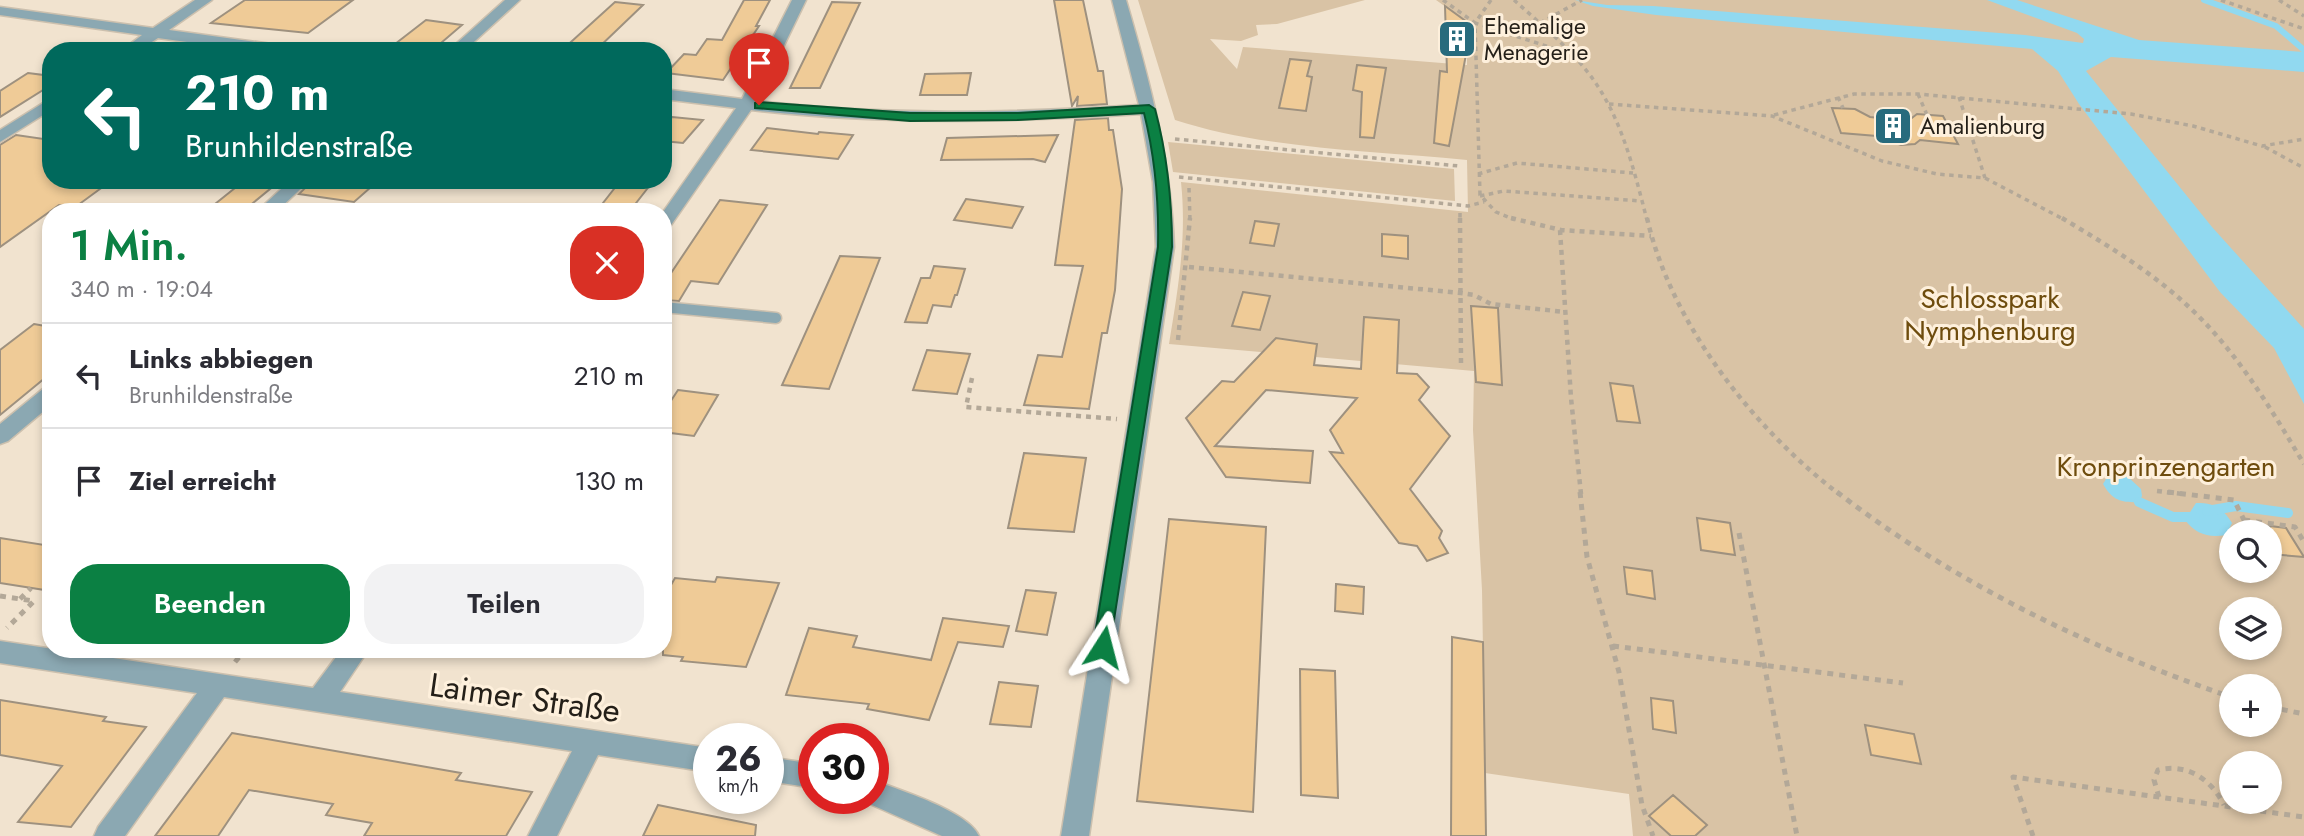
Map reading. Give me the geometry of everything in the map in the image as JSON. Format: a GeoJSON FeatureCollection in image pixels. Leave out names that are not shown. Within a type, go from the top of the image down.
{"type":"FeatureCollection","features":[{"type":"Feature","properties":{"kind":"street"},"geometry":{"type":"LineString","coordinates":[[142,42],[205,0]]}},
{"type":"Feature","properties":{"kind":"street"},"geometry":{"type":"LineString","coordinates":[[465,42],[513,0]]}},
{"type":"Feature","properties":{"kind":"street"},"geometry":{"type":"LineString","coordinates":[[672,211],[747,104],[799,0]]}},
{"type":"Feature","properties":{"kind":"street"},"geometry":{"type":"LineString","coordinates":[[1075,836],[1165,247],[1165,211],[1156,138],[1119,0]]}},
{"type":"Feature","properties":{"kind":"street"},"geometry":{"type":"LineString","coordinates":[[0,12],[216,42]]}},
{"type":"Feature","properties":{"kind":"street"},"geometry":{"type":"LineString","coordinates":[[672,95],[794,110],[910,117],[1018,117],[1149,109]]}},
{"type":"Feature","properties":{"kind":"street"},"geometry":{"type":"LineString","coordinates":[[0,136],[42,109]]}},
{"type":"Feature","properties":{"kind":"street"},"geometry":{"type":"LineString","coordinates":[[275,203],[292,189]]}},
{"type":"Feature","properties":{"kind":"street"},"geometry":{"type":"LineString","coordinates":[[0,436],[42,401]]}},
{"type":"Feature","properties":{"kind":"street","name":"Laimer Straße"},"geometry":{"type":"LineString","coordinates":[[3,641],[42,649]]}},
{"type":"Feature","properties":{"kind":"street","name":"Laimer Straße"},"geometry":{"type":"LineString","coordinates":[[86,658],[318,702],[693,758]]}},
{"type":"Feature","properties":{"kind":"street"},"geometry":{"type":"LineString","coordinates":[[318,702],[350,658]]}},
{"type":"Feature","properties":{"kind":"street"},"geometry":{"type":"LineString","coordinates":[[108,836],[218,685]]}},
{"type":"Feature","properties":{"kind":"street"},"geometry":{"type":"LineString","coordinates":[[542,836],[591,742]]}},
{"type":"Feature","properties":{"kind":"street"},"geometry":{"type":"LineString","coordinates":[[889,799],[951,826],[965,836]]}},
{"type":"Feature","properties":{"kind":"lane"},"geometry":{"type":"LineString","coordinates":[[672,308],[776,318]]}},
{"type":"Feature","properties":{"kind":"path"},"geometry":{"type":"LineString","coordinates":[[1443,0],[1475,23],[1569,54]]}},
{"type":"Feature","properties":{"kind":"path"},"geometry":{"type":"LineString","coordinates":[[1491,0],[1475,23],[1478,174],[1480,196],[1484,202],[1500,214],[1560,230],[1651,236]]}},
{"type":"Feature","properties":{"kind":"path"},"geometry":{"type":"LineString","coordinates":[[1514,0],[1569,54],[1608,104],[1633,173],[1659,263],[1715,363],[1779,441],[1837,494],[1888,531],[1969,580],[2049,623],[2164,676],[2219,693]]}},
{"type":"Feature","properties":{"kind":"path"},"geometry":{"type":"LineString","coordinates":[[2221,0],[2304,29]]}},
{"type":"Feature","properties":{"kind":"path"},"geometry":{"type":"LineString","coordinates":[[2278,0],[2304,16]]}},
{"type":"Feature","properties":{"kind":"path"},"geometry":{"type":"LineString","coordinates":[[1540,23],[1580,2]]}},
{"type":"Feature","properties":{"kind":"path"},"geometry":{"type":"LineString","coordinates":[[1772,116],[1838,97],[1880,92],[2081,108],[2193,126],[2263,146],[2304,168]]}},
{"type":"Feature","properties":{"kind":"path"},"geometry":{"type":"LineString","coordinates":[[1918,94],[1927,115]]}},
{"type":"Feature","properties":{"kind":"path"},"geometry":{"type":"LineString","coordinates":[[1838,97],[1843,108]]}},
{"type":"Feature","properties":{"kind":"path"},"geometry":{"type":"LineString","coordinates":[[1959,97],[1985,178]]}},
{"type":"Feature","properties":{"kind":"path"},"geometry":{"type":"LineString","coordinates":[[1608,104],[1772,116],[1882,160],[1937,174],[1985,178],[2039,204],[2120,253],[2189,307],[2213,331],[2258,388],[2304,464]]}},
{"type":"Feature","properties":{"kind":"path"},"geometry":{"type":"LineString","coordinates":[[1156,138],[1459,166]]}},
{"type":"Feature","properties":{"kind":"path"},"geometry":{"type":"LineString","coordinates":[[2263,146],[2304,139]]}},
{"type":"Feature","properties":{"kind":"path"},"geometry":{"type":"LineString","coordinates":[[1478,174],[1517,163],[1633,173]]}},
{"type":"Feature","properties":{"kind":"path"},"geometry":{"type":"LineString","coordinates":[[1161,176],[1468,206],[1484,202]]}},
{"type":"Feature","properties":{"kind":"path"},"geometry":{"type":"LineString","coordinates":[[1480,196],[1504,191],[1641,201]]}},
{"type":"Feature","properties":{"kind":"path"},"geometry":{"type":"LineString","coordinates":[[1460,213],[1461,365]]}},
{"type":"Feature","properties":{"kind":"path"},"geometry":{"type":"LineString","coordinates":[[1560,230],[1587,556],[1628,713],[1642,805],[1653,836]]}},
{"type":"Feature","properties":{"kind":"path"},"geometry":{"type":"LineString","coordinates":[[1188,267],[1461,293],[1474,295],[1491,304],[1565,312]]}},
{"type":"Feature","properties":{"kind":"path"},"geometry":{"type":"LineString","coordinates":[[972,378],[966,407],[1137,420]]}},
{"type":"Feature","properties":{"kind":"path"},"geometry":{"type":"LineString","coordinates":[[2157,491],[2234,500],[2244,520]]}},
{"type":"Feature","properties":{"kind":"path"},"geometry":{"type":"LineString","coordinates":[[2282,525],[2295,527],[2304,542]]}},
{"type":"Feature","properties":{"kind":"path"},"geometry":{"type":"LineString","coordinates":[[1739,533],[1797,836]]}},
{"type":"Feature","properties":{"kind":"path"},"geometry":{"type":"LineString","coordinates":[[20,599],[31,588]]}},
{"type":"Feature","properties":{"kind":"path"},"geometry":{"type":"LineString","coordinates":[[0,596],[34,601],[3,641]]}},
{"type":"Feature","properties":{"kind":"path"},"geometry":{"type":"LineString","coordinates":[[1612,646],[1903,683]]}},
{"type":"Feature","properties":{"kind":"path"},"geometry":{"type":"LineString","coordinates":[[2282,709],[2304,714]]}},
{"type":"Feature","properties":{"kind":"path"},"geometry":{"type":"LineString","coordinates":[[2159,797],[2154,780],[2158,770],[2177,767],[2203,778],[2219,796]]}},
{"type":"Feature","properties":{"kind":"path"},"geometry":{"type":"LineString","coordinates":[[2033,836],[2012,777],[2219,805]]}},
{"type":"Feature","properties":{"kind":"path"},"geometry":{"type":"LineString","coordinates":[[2282,814],[2304,817]]}},
{"type":"Feature","properties":{"kind":"green space","name":"Schlosspark Nymphenburg"},"geometry":{"type":"Polygon","coordinates":[[[1138,0],[1365,0],[1277,24],[1256,25],[1258,35],[1241,41],[1210,39],[1237,69],[1243,47],[1467,65],[1467,22],[1436,0],[2304,0],[2304,836],[1633,836],[1629,794],[1485,773],[1482,590],[1473,430],[1474,371],[1169,344],[1182,243],[1181,182],[1468,212],[1467,160],[1282,143],[1209,130],[1175,120],[1138,0]]]}},
{"type":"Feature","properties":{"kind":"green space"},"geometry":{"type":"Polygon","coordinates":[[[1168,142],[1454,169],[1455,201],[1173,172],[1168,142]]]}},
{"type":"Feature","properties":{"kind":"water"},"geometry":{"type":"Polygon","coordinates":[[[1575,0],[1607,5],[1653,6],[2025,35],[2083,43],[2084,39],[2077,33],[1987,0],[2017,0],[2139,40],[2304,52],[2304,72],[2111,57],[2086,71],[2212,227],[2304,329],[2304,404],[2274,348],[2220,292],[2079,104],[2058,71],[2032,49],[1656,15],[1593,6],[1575,0]]]}},
{"type":"Feature","properties":{"kind":"water"},"geometry":{"type":"Polygon","coordinates":[[[2116,474],[2128,477],[2141,489],[2139,502],[2122,501],[2110,494],[2103,484],[2108,476],[2116,474]]]}},
{"type":"Feature","properties":{"kind":"water"},"geometry":{"type":"Polygon","coordinates":[[[2196,503],[2213,505],[2230,520],[2219,520],[2219,536],[2214,536],[2198,532],[2185,520],[2196,503]]]}},
{"type":"Feature","properties":{"kind":"building"},"geometry":{"type":"Polygon","coordinates":[[[245,0],[353,0],[308,33],[211,23],[245,0]]]}},
{"type":"Feature","properties":{"kind":"building"},"geometry":{"type":"Polygon","coordinates":[[[744,0],[770,0],[756,26],[759,26],[723,80],[672,74],[672,67],[684,54],[696,55],[707,39],[722,40],[744,0]]]}},
{"type":"Feature","properties":{"kind":"building"},"geometry":{"type":"Polygon","coordinates":[[[1054,0],[1083,0],[1098,71],[1103,71],[1107,104],[1077,106],[1078,96],[1072,106],[1054,0]]]}},
{"type":"Feature","properties":{"kind":"building"},"geometry":{"type":"Polygon","coordinates":[[[615,2],[643,5],[604,42],[571,42],[615,2]]]}},
{"type":"Feature","properties":{"kind":"building"},"geometry":{"type":"Polygon","coordinates":[[[832,2],[860,3],[820,88],[790,88],[832,2]]]}},
{"type":"Feature","properties":{"kind":"building"},"geometry":{"type":"Polygon","coordinates":[[[1445,6],[1467,22],[1467,49],[1449,146],[1434,143],[1440,71],[1447,72],[1445,6]]]}},
{"type":"Feature","properties":{"kind":"building"},"geometry":{"type":"Polygon","coordinates":[[[426,20],[462,25],[442,42],[398,42],[426,20]]]}},
{"type":"Feature","properties":{"kind":"building"},"geometry":{"type":"Polygon","coordinates":[[[1290,59],[1311,61],[1307,76],[1312,77],[1306,111],[1279,108],[1290,59]]]}},
{"type":"Feature","properties":{"kind":"building"},"geometry":{"type":"Polygon","coordinates":[[[1357,65],[1386,68],[1374,138],[1360,137],[1362,92],[1353,90],[1357,65]]]}},
{"type":"Feature","properties":{"kind":"building"},"geometry":{"type":"Polygon","coordinates":[[[28,73],[42,75],[42,91],[0,117],[0,91],[28,73]]]}},
{"type":"Feature","properties":{"kind":"building"},"geometry":{"type":"Polygon","coordinates":[[[971,73],[967,95],[920,95],[925,74],[971,73]]]}},
{"type":"Feature","properties":{"kind":"building","name":"Amalienburg"},"geometry":{"type":"Polygon","coordinates":[[[1832,108],[1855,109],[1870,117],[1908,121],[1917,114],[1943,116],[1958,144],[1920,140],[1915,144],[1901,145],[1877,136],[1841,133],[1832,108]]]}},
{"type":"Feature","properties":{"kind":"building"},"geometry":{"type":"Polygon","coordinates":[[[672,117],[703,120],[683,143],[672,142],[672,117]]]}},
{"type":"Feature","properties":{"kind":"building"},"geometry":{"type":"Polygon","coordinates":[[[1108,118],[1109,130],[1113,130],[1122,189],[1115,290],[1107,333],[1102,333],[1089,409],[1024,405],[1038,355],[1062,357],[1083,266],[1055,265],[1075,120],[1108,118]]]}},
{"type":"Feature","properties":{"kind":"building"},"geometry":{"type":"Polygon","coordinates":[[[767,128],[853,135],[838,159],[751,150],[767,128]]]}},
{"type":"Feature","properties":{"kind":"building"},"geometry":{"type":"Polygon","coordinates":[[[16,135],[42,139],[42,189],[100,189],[81,203],[42,203],[42,217],[0,247],[0,145],[16,135]]]}},
{"type":"Feature","properties":{"kind":"building"},"geometry":{"type":"Polygon","coordinates":[[[1058,135],[1045,162],[1033,159],[941,160],[947,138],[1058,135]]]}},
{"type":"Feature","properties":{"kind":"building"},"geometry":{"type":"Polygon","coordinates":[[[234,189],[270,189],[253,203],[216,203],[234,189]]]}},
{"type":"Feature","properties":{"kind":"building"},"geometry":{"type":"Polygon","coordinates":[[[304,189],[369,189],[354,202],[299,194],[304,189]]]}},
{"type":"Feature","properties":{"kind":"building"},"geometry":{"type":"Polygon","coordinates":[[[614,189],[647,189],[636,203],[603,203],[614,189]]]}},
{"type":"Feature","properties":{"kind":"building"},"geometry":{"type":"Polygon","coordinates":[[[966,199],[1023,207],[1012,228],[954,220],[966,199]]]}},
{"type":"Feature","properties":{"kind":"building"},"geometry":{"type":"Polygon","coordinates":[[[720,200],[767,205],[718,284],[691,281],[679,301],[672,301],[672,272],[720,200]]]}},
{"type":"Feature","properties":{"kind":"building"},"geometry":{"type":"Polygon","coordinates":[[[1255,221],[1279,224],[1274,246],[1250,243],[1255,221]]]}},
{"type":"Feature","properties":{"kind":"building"},"geometry":{"type":"Polygon","coordinates":[[[1382,234],[1408,236],[1408,259],[1382,256],[1382,234]]]}},
{"type":"Feature","properties":{"kind":"building"},"geometry":{"type":"Polygon","coordinates":[[[840,256],[880,258],[829,389],[782,385],[840,256]]]}},
{"type":"Feature","properties":{"kind":"building"},"geometry":{"type":"Polygon","coordinates":[[[934,266],[965,269],[951,307],[933,305],[927,323],[905,322],[921,278],[930,278],[934,266]]]}},
{"type":"Feature","properties":{"kind":"building"},"geometry":{"type":"Polygon","coordinates":[[[1243,292],[1270,296],[1260,330],[1232,326],[1243,292]]]}},
{"type":"Feature","properties":{"kind":"building"},"geometry":{"type":"Polygon","coordinates":[[[1471,306],[1498,308],[1502,385],[1476,382],[1471,306]]]}},
{"type":"Feature","properties":{"kind":"building"},"geometry":{"type":"Polygon","coordinates":[[[1364,317],[1399,320],[1397,373],[1417,374],[1429,387],[1419,400],[1450,436],[1410,489],[1442,531],[1439,538],[1448,553],[1427,561],[1417,546],[1399,543],[1330,452],[1343,453],[1330,430],[1357,398],[1266,390],[1215,446],[1313,451],[1310,483],[1226,477],[1186,418],[1222,381],[1234,382],[1276,338],[1317,344],[1314,365],[1361,369],[1364,317]]]}},
{"type":"Feature","properties":{"kind":"building"},"geometry":{"type":"Polygon","coordinates":[[[34,324],[42,325],[42,380],[0,415],[0,350],[34,324]]]}},
{"type":"Feature","properties":{"kind":"building"},"geometry":{"type":"Polygon","coordinates":[[[927,350],[970,354],[957,394],[913,390],[927,350]]]}},
{"type":"Feature","properties":{"kind":"building"},"geometry":{"type":"Polygon","coordinates":[[[1610,383],[1633,386],[1640,423],[1617,421],[1610,383]]]}},
{"type":"Feature","properties":{"kind":"building"},"geometry":{"type":"Polygon","coordinates":[[[678,390],[718,395],[694,436],[672,433],[672,399],[678,390]]]}},
{"type":"Feature","properties":{"kind":"building"},"geometry":{"type":"Polygon","coordinates":[[[1024,453],[1086,458],[1074,532],[1008,528],[1024,453]]]}},
{"type":"Feature","properties":{"kind":"building"},"geometry":{"type":"Polygon","coordinates":[[[1697,518],[1730,523],[1735,555],[1701,550],[1697,518]]]}},
{"type":"Feature","properties":{"kind":"building"},"geometry":{"type":"Polygon","coordinates":[[[1169,519],[1266,527],[1253,812],[1137,801],[1169,519]]]}},
{"type":"Feature","properties":{"kind":"building"},"geometry":{"type":"Polygon","coordinates":[[[2282,528],[2286,528],[2304,557],[2282,555],[2282,528]]]}},
{"type":"Feature","properties":{"kind":"building"},"geometry":{"type":"Polygon","coordinates":[[[0,538],[42,545],[42,590],[0,583],[0,538]]]}},
{"type":"Feature","properties":{"kind":"building"},"geometry":{"type":"Polygon","coordinates":[[[1624,567],[1652,571],[1655,599],[1627,594],[1624,567]]]}},
{"type":"Feature","properties":{"kind":"building"},"geometry":{"type":"Polygon","coordinates":[[[717,577],[779,583],[746,667],[681,661],[683,657],[672,656],[672,583],[675,578],[715,582],[717,577]]]}},
{"type":"Feature","properties":{"kind":"building"},"geometry":{"type":"Polygon","coordinates":[[[1336,584],[1364,587],[1363,614],[1335,611],[1336,584]]]}},
{"type":"Feature","properties":{"kind":"building"},"geometry":{"type":"Polygon","coordinates":[[[1026,590],[1056,593],[1047,635],[1016,631],[1026,590]]]}},
{"type":"Feature","properties":{"kind":"building"},"geometry":{"type":"Polygon","coordinates":[[[943,618],[1009,626],[1003,647],[958,642],[929,720],[867,709],[869,704],[786,695],[809,628],[857,636],[853,647],[931,660],[943,618]]]}},
{"type":"Feature","properties":{"kind":"building"},"geometry":{"type":"Polygon","coordinates":[[[1452,637],[1483,642],[1486,836],[1451,836],[1452,637]]]}},
{"type":"Feature","properties":{"kind":"building"},"geometry":{"type":"Polygon","coordinates":[[[1300,669],[1335,671],[1338,798],[1301,795],[1300,669]]]}},
{"type":"Feature","properties":{"kind":"building"},"geometry":{"type":"Polygon","coordinates":[[[999,682],[1038,686],[1031,727],[990,724],[999,682]]]}},
{"type":"Feature","properties":{"kind":"building"},"geometry":{"type":"Polygon","coordinates":[[[1651,698],[1673,701],[1676,733],[1653,729],[1651,698]]]}},
{"type":"Feature","properties":{"kind":"building"},"geometry":{"type":"Polygon","coordinates":[[[0,700],[106,717],[103,721],[146,727],[71,827],[18,822],[62,766],[0,755],[0,700]]]}},
{"type":"Feature","properties":{"kind":"building"},"geometry":{"type":"Polygon","coordinates":[[[1865,725],[1914,734],[1921,764],[1871,755],[1865,725]]]}},
{"type":"Feature","properties":{"kind":"building"},"geometry":{"type":"Polygon","coordinates":[[[232,733],[461,773],[456,780],[532,792],[506,836],[364,836],[372,823],[326,815],[333,804],[249,790],[218,836],[155,836],[232,733]]]}},
{"type":"Feature","properties":{"kind":"building"},"geometry":{"type":"Polygon","coordinates":[[[1673,795],[1707,825],[1695,836],[1671,836],[1649,816],[1673,795]]]}},
{"type":"Feature","properties":{"kind":"building"},"geometry":{"type":"Polygon","coordinates":[[[658,805],[756,825],[755,836],[643,836],[658,805]]]}},
{"type":"Feature","properties":{"kind":"waterway"},"geometry":{"type":"LineString","coordinates":[[2204,0],[2276,26],[2304,50]]}},
{"type":"Feature","properties":{"kind":"waterway"},"geometry":{"type":"LineString","coordinates":[[2139,502],[2173,517],[2195,517]]}},
{"type":"Feature","properties":{"kind":"waterway"},"geometry":{"type":"LineString","coordinates":[[2207,511],[2236,506],[2288,513]]}},
{"type":"Feature","properties":{"kind":"place","name":"Ehemalige Menagerie"},"geometry":{"type":"Point","coordinates":[1457,39]}},
{"type":"Feature","properties":{"kind":"place","name":"Amalienburg"},"geometry":{"type":"Point","coordinates":[1893,126]}},
{"type":"Feature","properties":{"kind":"route"},"geometry":{"type":"LineString","coordinates":[[759,105],[794,110],[910,117],[1018,117],[1149,109],[1156,138],[1165,211],[1165,247],[1103,647]]}},
{"type":"Feature","properties":{"kind":"park label","name":"Kronprinzengarten"},"geometry":{"type":"Point","coordinates":[2166,466]}}]}
